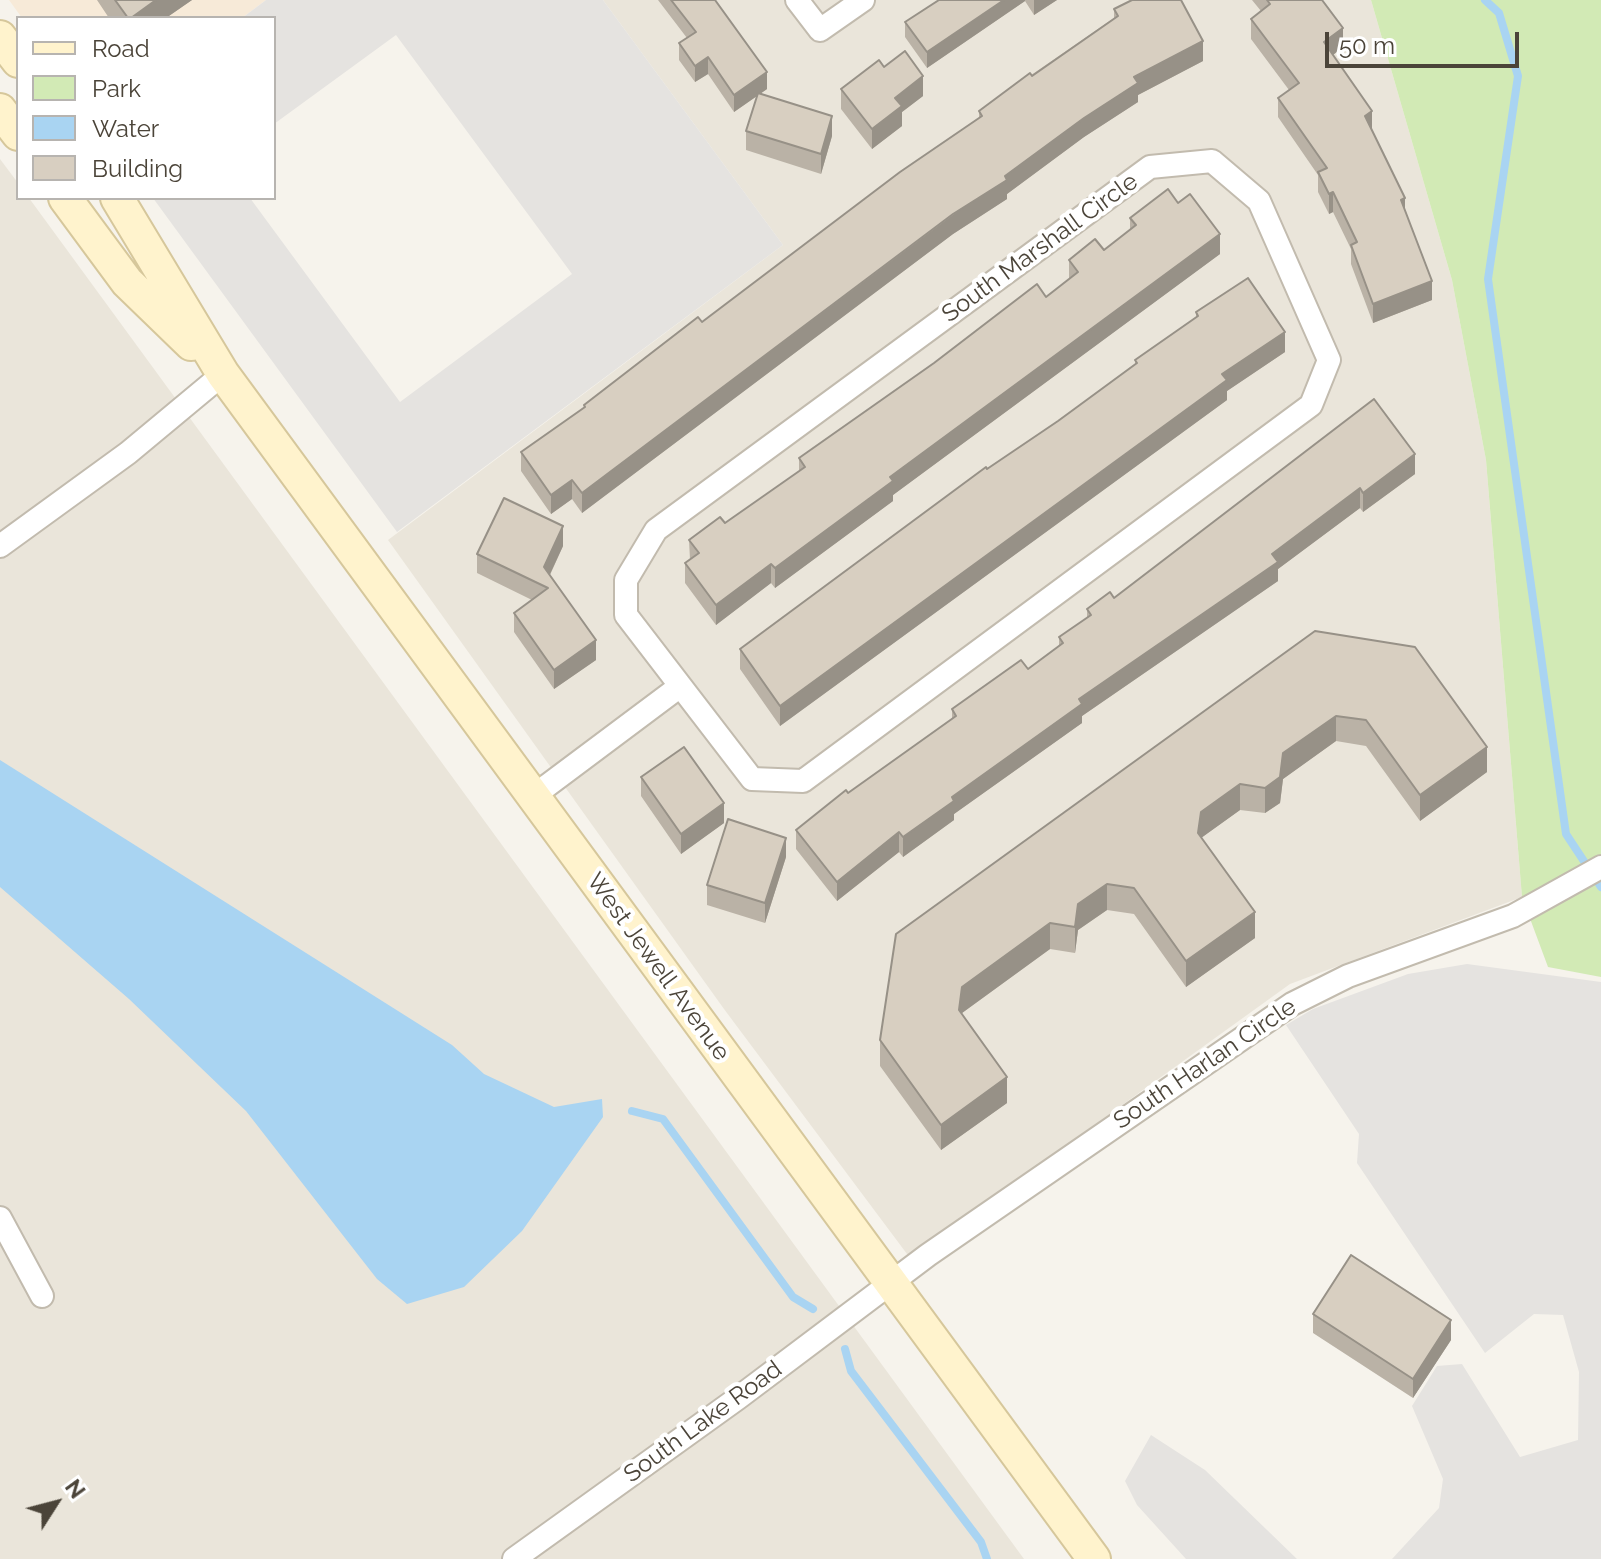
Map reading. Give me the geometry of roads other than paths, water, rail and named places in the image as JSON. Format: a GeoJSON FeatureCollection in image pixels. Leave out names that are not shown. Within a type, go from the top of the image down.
{"type":"FeatureCollection","features":[{"type":"Feature","properties":{"kind":"main road"},"geometry":{"type":"LineString","coordinates":[[0,37],[16,58]]}},
{"type":"Feature","properties":{"kind":"main road"},"geometry":{"type":"LineString","coordinates":[[0,110],[16,131]]}},
{"type":"Feature","properties":{"kind":"main road","name":"West Jewell Avenue"},"geometry":{"type":"LineString","coordinates":[[66,200],[127,282],[223,374]]}},
{"type":"Feature","properties":{"kind":"main road","name":"West Jewell Avenue"},"geometry":{"type":"LineString","coordinates":[[118,200],[223,374],[1094,1559]]}},
{"type":"Feature","properties":{"kind":"street"},"geometry":{"type":"LineString","coordinates":[[797,0],[820,30],[863,0]]}},
{"type":"Feature","properties":{"kind":"street","name":"South Marshall Circle"},"geometry":{"type":"LineString","coordinates":[[1212,161],[1259,201],[1329,360],[1311,405],[803,781],[752,779],[679,687],[626,615],[626,580],[656,530],[1150,167],[1212,161]]}},
{"type":"Feature","properties":{"kind":"street"},"geometry":{"type":"LineString","coordinates":[[0,546],[128,453],[223,374]]}},
{"type":"Feature","properties":{"kind":"street"},"geometry":{"type":"LineString","coordinates":[[532,797],[679,687]]}},
{"type":"Feature","properties":{"kind":"street","name":"South Harlan Circle"},"geometry":{"type":"LineString","coordinates":[[890,1283],[1098,1135],[1292,1004],[1348,976],[1513,916],[1601,867]]}},
{"type":"Feature","properties":{"kind":"street"},"geometry":{"type":"LineString","coordinates":[[0,1218],[42,1296]]}},
{"type":"Feature","properties":{"kind":"street","name":"South Lake Road"},"geometry":{"type":"LineString","coordinates":[[514,1559],[738,1398],[890,1283]]}},
{"type":"Feature","properties":{"kind":"water"},"geometry":{"type":"Polygon","coordinates":[[[0,760],[452,1045],[484,1074],[554,1107],[602,1099],[603,1117],[522,1231],[464,1287],[407,1304],[377,1279],[246,1111],[129,999],[0,887],[0,760]]]}},
{"type":"Feature","properties":{"kind":"waterway"},"geometry":{"type":"LineString","coordinates":[[1485,0],[1499,13],[1518,76],[1488,279],[1566,834],[1601,887]]}},
{"type":"Feature","properties":{"kind":"waterway"},"geometry":{"type":"LineString","coordinates":[[632,1111],[663,1119],[793,1297],[813,1309]]}},
{"type":"Feature","properties":{"kind":"waterway"},"geometry":{"type":"LineString","coordinates":[[845,1349],[851,1371],[981,1542],[987,1559]]}}]}
